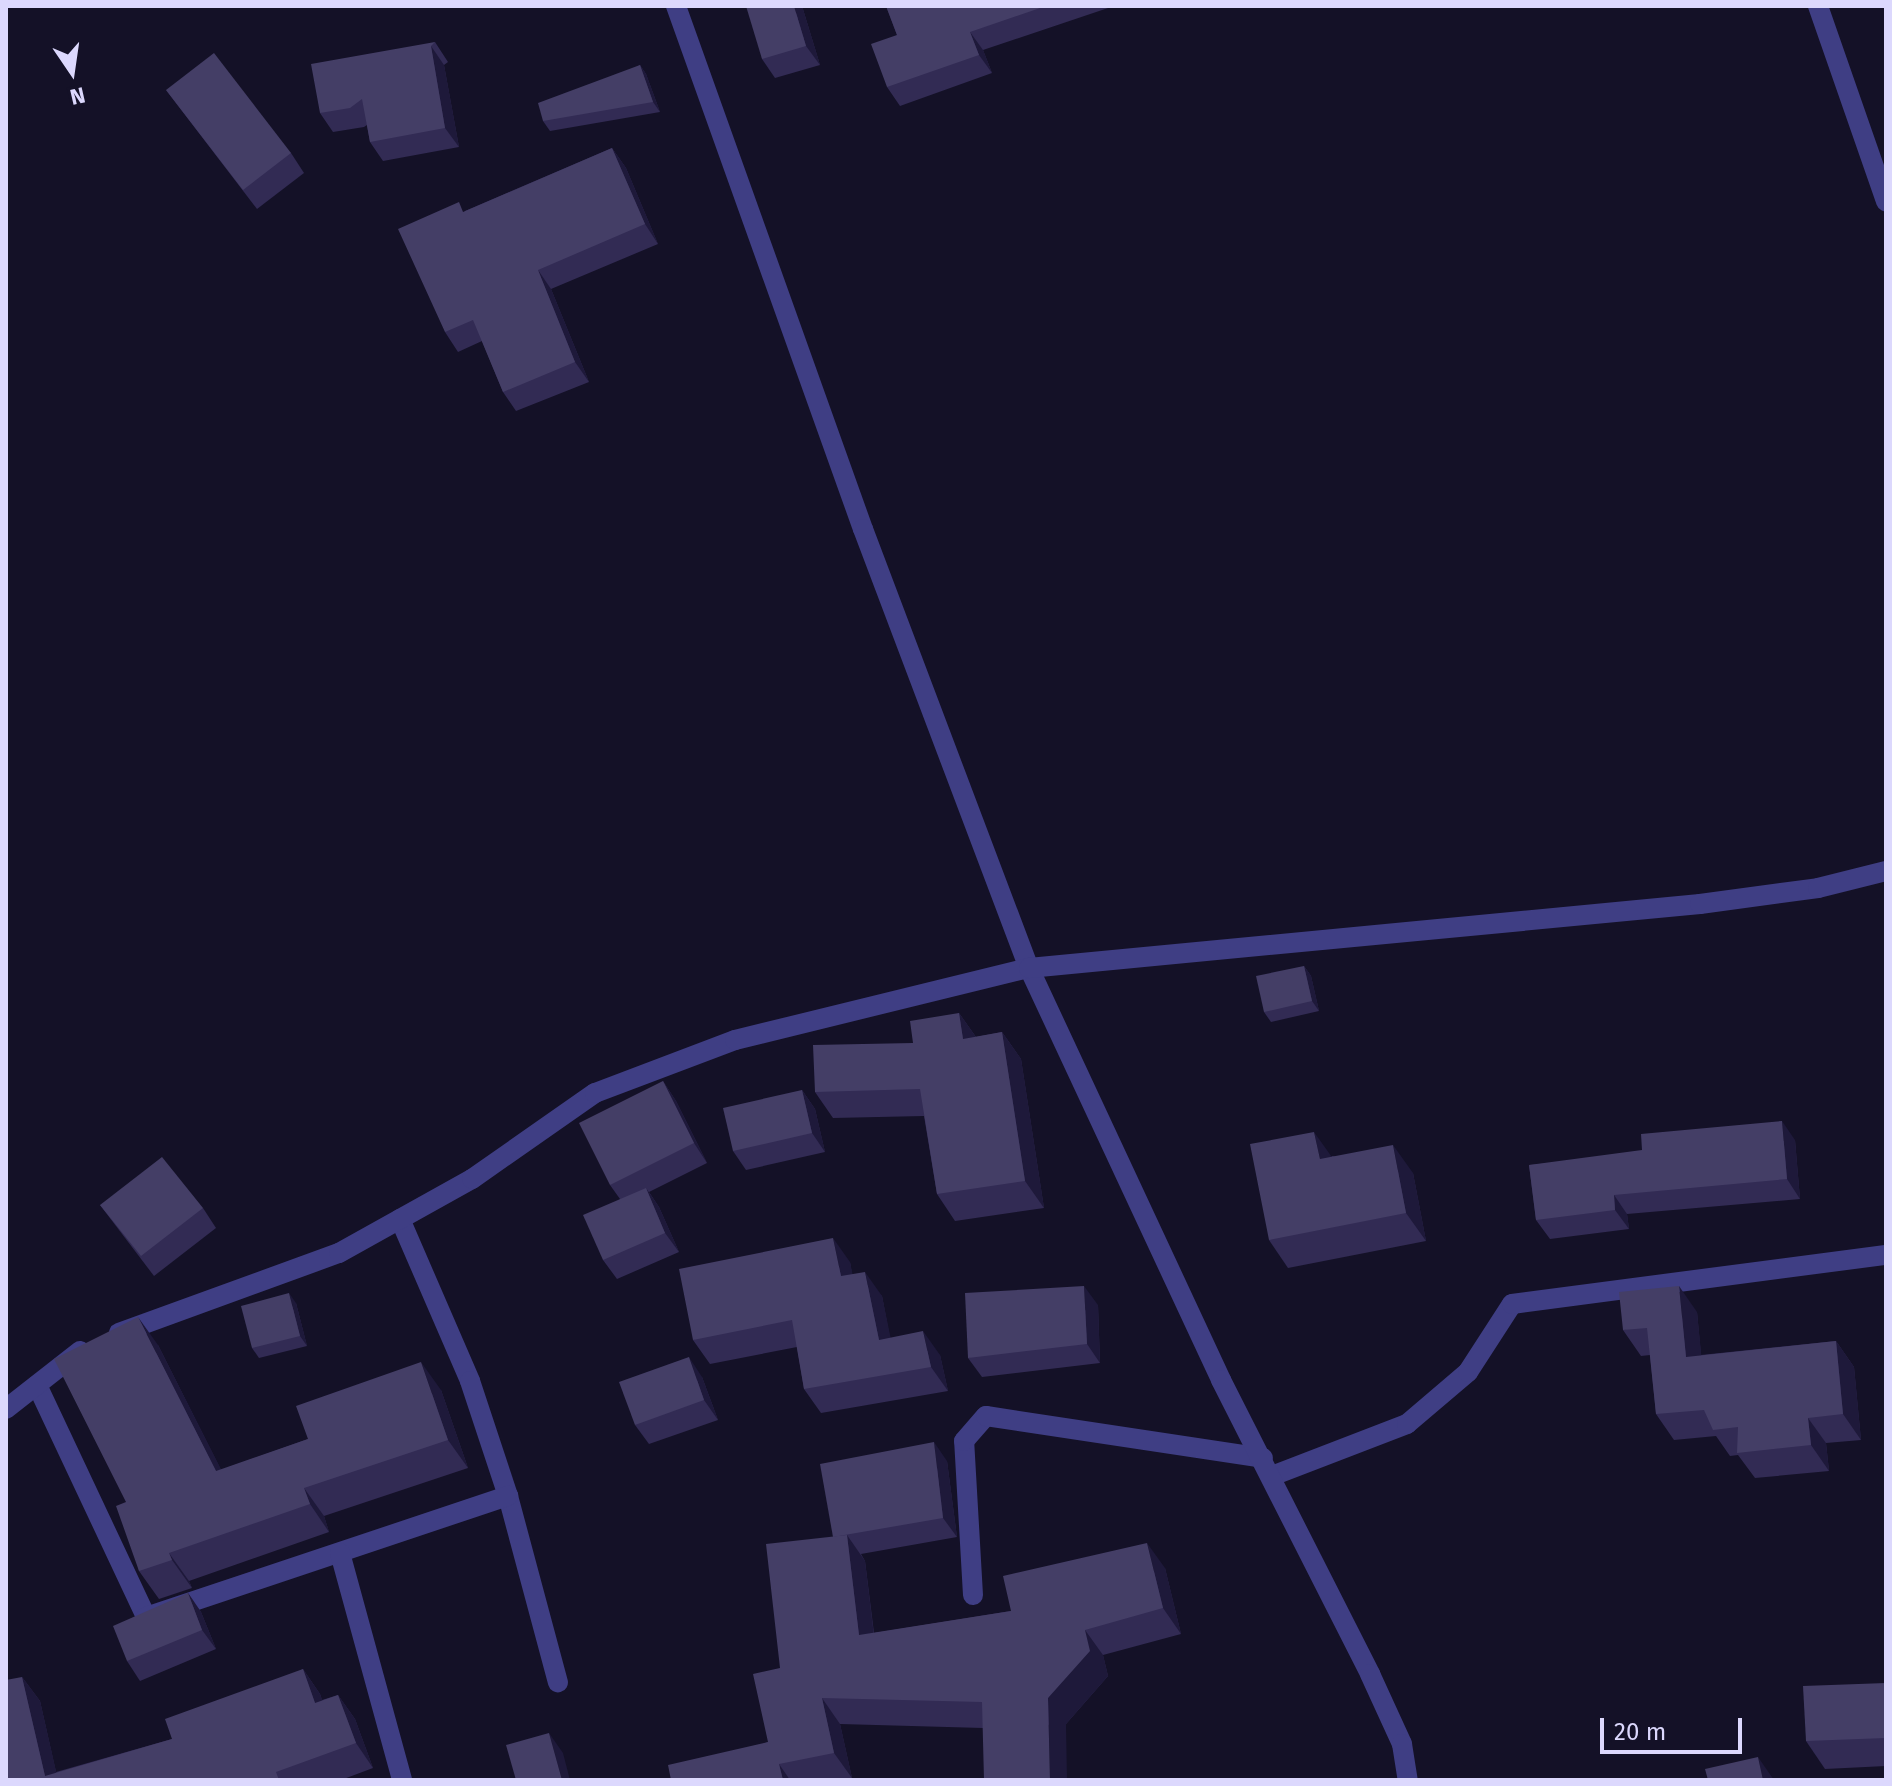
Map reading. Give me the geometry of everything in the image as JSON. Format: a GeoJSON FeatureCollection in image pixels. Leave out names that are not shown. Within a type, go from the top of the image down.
{"type":"FeatureCollection","features":[{"type":"Feature","properties":{"kind":"street"},"geometry":{"type":"LineString","coordinates":[[676,6],[863,529],[1029,968],[1221,1380],[1268,1467],[1370,1674],[1402,1744],[1408,1780]]}},
{"type":"Feature","properties":{"kind":"street"},"geometry":{"type":"LineString","coordinates":[[1818,6],[1886,201]]}},
{"type":"Feature","properties":{"kind":"street"},"geometry":{"type":"LineString","coordinates":[[6,1409],[87,1346],[339,1253],[526,1145],[595,1093],[735,1040],[1029,968],[1700,904],[1818,888],[1886,871]]}},
{"type":"Feature","properties":{"kind":"street"},"geometry":{"type":"LineString","coordinates":[[400,1219],[470,1381],[508,1496],[558,1682]]}},
{"type":"Feature","properties":{"kind":"street"},"geometry":{"type":"LineString","coordinates":[[973,1595],[964,1441],[986,1416],[1268,1467],[1407,1424],[1468,1372],[1512,1304],[1886,1255]]}},
{"type":"Feature","properties":{"kind":"street"},"geometry":{"type":"LineString","coordinates":[[37,1385],[146,1617],[508,1496]]}},
{"type":"Feature","properties":{"kind":"street"},"geometry":{"type":"LineString","coordinates":[[340,1553],[402,1780]]}},
{"type":"Feature","properties":{"kind":"building"},"geometry":{"type":"Polygon","coordinates":[[[746,6],[794,6],[806,46],[762,59],[746,6]]]}},
{"type":"Feature","properties":{"kind":"building"},"geometry":{"type":"Polygon","coordinates":[[[886,6],[1046,6],[970,32],[979,55],[887,87],[871,44],[897,35],[886,6]]]}},
{"type":"Feature","properties":{"kind":"building"},"geometry":{"type":"Polygon","coordinates":[[[435,42],[431,46],[445,128],[370,142],[362,99],[350,108],[320,113],[311,64],[435,42]]]}},
{"type":"Feature","properties":{"kind":"building"},"geometry":{"type":"Polygon","coordinates":[[[214,53],[291,153],[243,190],[166,90],[214,53]]]}},
{"type":"Feature","properties":{"kind":"building"},"geometry":{"type":"Polygon","coordinates":[[[640,65],[653,102],[543,121],[538,103],[640,65]]]}},
{"type":"Feature","properties":{"kind":"building"},"geometry":{"type":"Polygon","coordinates":[[[612,148],[645,224],[538,270],[575,362],[503,392],[473,320],[445,332],[398,229],[459,202],[463,212],[612,148]]]}},
{"type":"Feature","properties":{"kind":"building"},"geometry":{"type":"Polygon","coordinates":[[[1304,966],[1312,1001],[1264,1012],[1256,976],[1304,966]]]}},
{"type":"Feature","properties":{"kind":"building"},"geometry":{"type":"Polygon","coordinates":[[[959,1013],[963,1039],[1002,1032],[1025,1181],[937,1194],[920,1089],[815,1092],[813,1045],[913,1043],[910,1021],[959,1013]]]}},
{"type":"Feature","properties":{"kind":"building"},"geometry":{"type":"Polygon","coordinates":[[[663,1081],[694,1143],[610,1185],[579,1123],[663,1081]]]}},
{"type":"Feature","properties":{"kind":"building"},"geometry":{"type":"Polygon","coordinates":[[[802,1090],[812,1133],[733,1151],[723,1108],[802,1090]]]}},
{"type":"Feature","properties":{"kind":"building"},"geometry":{"type":"Polygon","coordinates":[[[1782,1121],[1787,1179],[1614,1195],[1615,1210],[1536,1220],[1529,1165],[1642,1150],[1641,1134],[1782,1121]]]}},
{"type":"Feature","properties":{"kind":"building"},"geometry":{"type":"Polygon","coordinates":[[[1314,1132],[1320,1159],[1393,1145],[1406,1213],[1269,1240],[1250,1144],[1314,1132]]]}},
{"type":"Feature","properties":{"kind":"building"},"geometry":{"type":"Polygon","coordinates":[[[162,1157],[203,1208],[141,1256],[100,1205],[162,1157]]]}},
{"type":"Feature","properties":{"kind":"building"},"geometry":{"type":"Polygon","coordinates":[[[646,1188],[665,1233],[603,1260],[583,1215],[646,1188]]]}},
{"type":"Feature","properties":{"kind":"building"},"geometry":{"type":"Polygon","coordinates":[[[833,1238],[841,1276],[865,1272],[879,1340],[923,1331],[931,1367],[804,1389],[792,1320],[693,1340],[679,1269],[833,1238]]]}},
{"type":"Feature","properties":{"kind":"building"},"geometry":{"type":"Polygon","coordinates":[[[1084,1286],[1087,1344],[968,1358],[965,1293],[1084,1286]]]}},
{"type":"Feature","properties":{"kind":"building"},"geometry":{"type":"Polygon","coordinates":[[[1679,1286],[1686,1357],[1836,1341],[1843,1414],[1808,1418],[1811,1445],[1737,1453],[1738,1427],[1713,1430],[1704,1410],[1656,1414],[1647,1328],[1623,1330],[1619,1292],[1679,1286]]]}},
{"type":"Feature","properties":{"kind":"building"},"geometry":{"type":"Polygon","coordinates":[[[289,1293],[300,1336],[252,1348],[241,1306],[289,1293]]]}},
{"type":"Feature","properties":{"kind":"building"},"geometry":{"type":"Polygon","coordinates":[[[138,1317],[216,1471],[308,1439],[296,1406],[421,1362],[448,1440],[304,1488],[310,1504],[169,1553],[172,1560],[139,1571],[116,1506],[126,1502],[54,1359],[138,1317]]]}},
{"type":"Feature","properties":{"kind":"building"},"geometry":{"type":"Polygon","coordinates":[[[689,1357],[704,1400],[635,1425],[619,1382],[689,1357]]]}},
{"type":"Feature","properties":{"kind":"building"},"geometry":{"type":"Polygon","coordinates":[[[934,1442],[943,1518],[833,1537],[820,1464],[934,1442]]]}},
{"type":"Feature","properties":{"kind":"building"},"geometry":{"type":"Polygon","coordinates":[[[847,1535],[859,1635],[1011,1611],[1003,1576],[1147,1543],[1163,1608],[1085,1630],[1090,1651],[1048,1698],[1050,1780],[984,1780],[982,1702],[822,1698],[834,1753],[779,1764],[783,1780],[671,1780],[668,1765],[768,1742],[753,1674],[780,1668],[766,1544],[847,1535]]]}},
{"type":"Feature","properties":{"kind":"building"},"geometry":{"type":"Polygon","coordinates":[[[188,1593],[202,1630],[127,1661],[113,1626],[188,1593]]]}},
{"type":"Feature","properties":{"kind":"building"},"geometry":{"type":"Polygon","coordinates":[[[303,1669],[315,1703],[338,1695],[356,1743],[276,1772],[279,1780],[6,1780],[6,1680],[22,1677],[45,1776],[172,1739],[165,1719],[303,1669]]]}},
{"type":"Feature","properties":{"kind":"building"},"geometry":{"type":"Polygon","coordinates":[[[1886,1683],[1886,1738],[1806,1741],[1803,1686],[1886,1683]]]}},
{"type":"Feature","properties":{"kind":"building"},"geometry":{"type":"Polygon","coordinates":[[[549,1733],[562,1780],[516,1780],[506,1745],[549,1733]]]}},
{"type":"Feature","properties":{"kind":"building"},"geometry":{"type":"Polygon","coordinates":[[[1758,1757],[1763,1780],[1708,1780],[1705,1769],[1758,1757]]]}}]}
